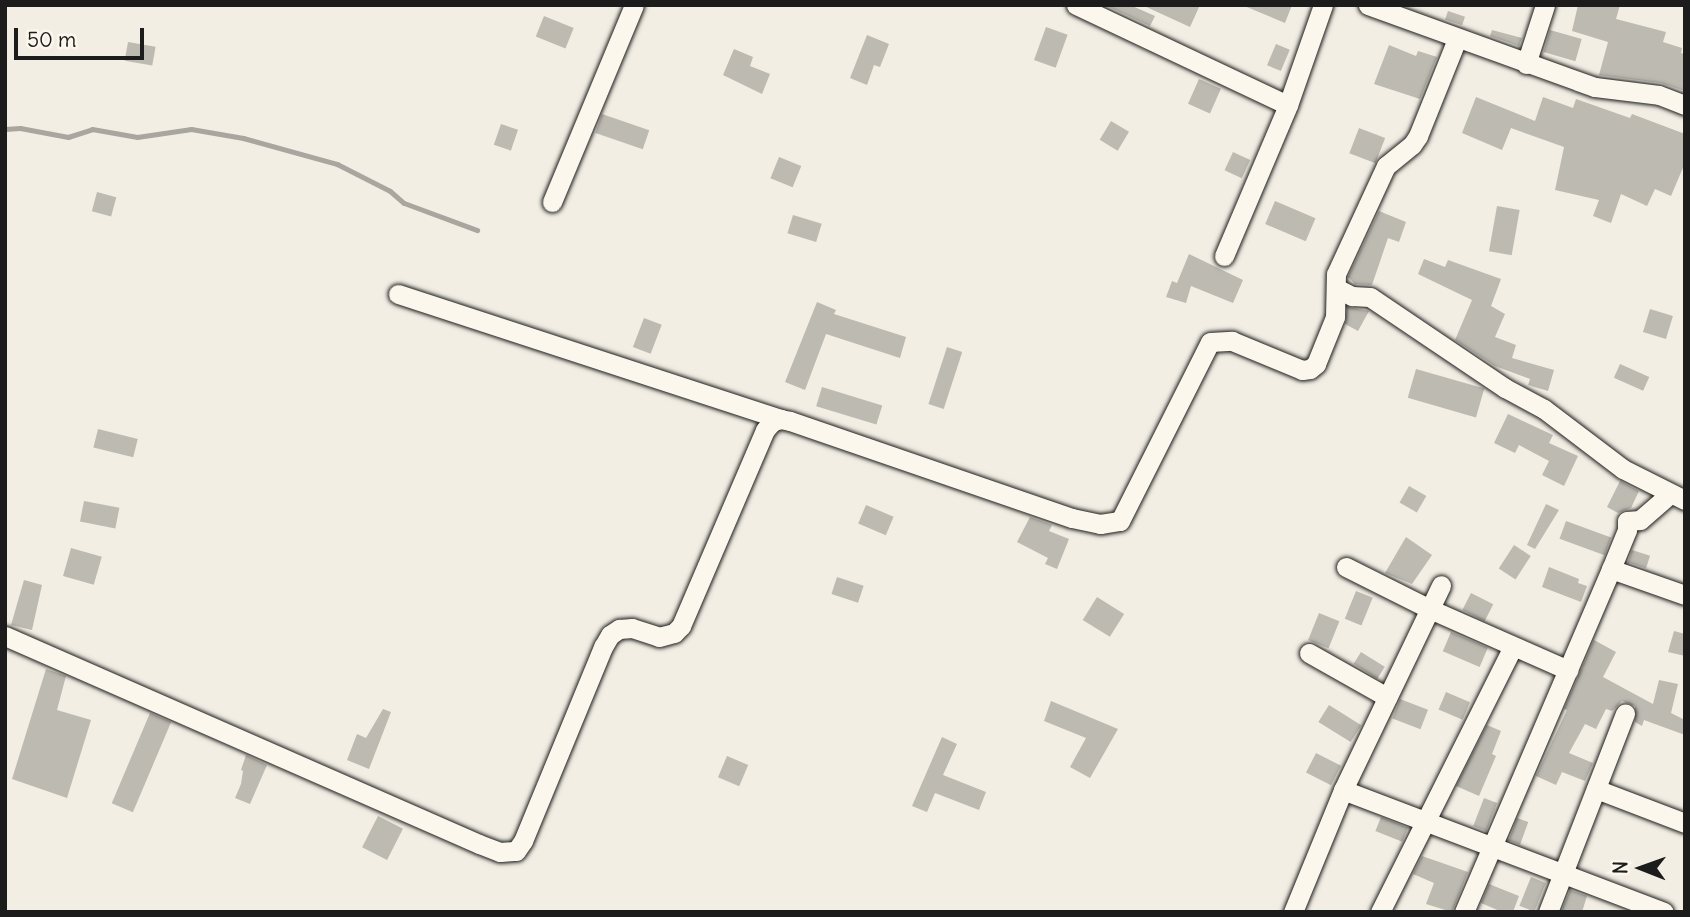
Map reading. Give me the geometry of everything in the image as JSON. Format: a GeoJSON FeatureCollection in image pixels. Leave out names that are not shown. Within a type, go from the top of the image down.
{"type":"FeatureCollection","features":[{"type":"Feature","properties":{"kind":"street"},"geometry":{"type":"LineString","coordinates":[[552,202],[634,5]]}},
{"type":"Feature","properties":{"kind":"street"},"geometry":{"type":"LineString","coordinates":[[1076,5],[1288,105]]}},
{"type":"Feature","properties":{"kind":"street"},"geometry":{"type":"LineString","coordinates":[[1224,256],[1288,105],[1323,5]]}},
{"type":"Feature","properties":{"kind":"street"},"geometry":{"type":"LineString","coordinates":[[1368,5],[1595,87],[1659,95],[1685,105]]}},
{"type":"Feature","properties":{"kind":"street"},"geometry":{"type":"LineString","coordinates":[[1526,64],[1545,5]]}},
{"type":"Feature","properties":{"kind":"street"},"geometry":{"type":"LineString","coordinates":[[398,294],[1072,518],[1111,524],[1124,517],[1210,342],[1232,341],[1291,367],[1310,369],[1330,333],[1338,289],[1336,274],[1386,166],[1412,145],[1418,136],[1457,39]]}},
{"type":"Feature","properties":{"kind":"street"},"geometry":{"type":"LineString","coordinates":[[1338,289],[1352,296],[1370,297],[1505,388],[1544,409],[1623,469],[1677,497]]}},
{"type":"Feature","properties":{"kind":"street"},"geometry":{"type":"LineString","coordinates":[[5,636],[455,833],[500,852],[511,853],[523,841],[610,635],[619,629],[632,628],[659,637],[668,636],[681,626],[765,430],[780,419]]}},
{"type":"Feature","properties":{"kind":"street"},"geometry":{"type":"LineString","coordinates":[[1464,912],[1611,569],[1627,530],[1627,521],[1640,520],[1677,497]]}},
{"type":"Feature","properties":{"kind":"street"},"geometry":{"type":"LineString","coordinates":[[1346,567],[1432,610],[1568,670]]}},
{"type":"Feature","properties":{"kind":"street"},"geometry":{"type":"LineString","coordinates":[[1611,569],[1685,595]]}},
{"type":"Feature","properties":{"kind":"street"},"geometry":{"type":"LineString","coordinates":[[1293,912],[1343,790],[1432,610],[1441,585]]}},
{"type":"Feature","properties":{"kind":"street"},"geometry":{"type":"LineString","coordinates":[[1380,912],[1513,646]]}},
{"type":"Feature","properties":{"kind":"street"},"geometry":{"type":"LineString","coordinates":[[1309,653],[1387,697]]}},
{"type":"Feature","properties":{"kind":"street"},"geometry":{"type":"LineString","coordinates":[[1548,912],[1625,713]]}},
{"type":"Feature","properties":{"kind":"street"},"geometry":{"type":"LineString","coordinates":[[1596,789],[1685,823]]}},
{"type":"Feature","properties":{"kind":"street"},"geometry":{"type":"LineString","coordinates":[[1343,790],[1564,875],[1619,904],[1664,912]]}},
{"type":"Feature","properties":{"kind":"building"},"geometry":{"type":"Polygon","coordinates":[[[1105,5],[1130,5],[1155,16],[1150,26],[1105,5]]]}},
{"type":"Feature","properties":{"kind":"building"},"geometry":{"type":"Polygon","coordinates":[[[1142,5],[1200,5],[1190,27],[1142,5]]]}},
{"type":"Feature","properties":{"kind":"building"},"geometry":{"type":"Polygon","coordinates":[[[1242,5],[1292,5],[1285,23],[1242,5]]]}},
{"type":"Feature","properties":{"kind":"building"},"geometry":{"type":"Polygon","coordinates":[[[1578,5],[1620,5],[1616,19],[1666,32],[1663,42],[1682,48],[1681,53],[1685,54],[1685,91],[1661,83],[1599,75],[1608,42],[1572,31],[1578,5]]]}},
{"type":"Feature","properties":{"kind":"building"},"geometry":{"type":"Polygon","coordinates":[[[1448,11],[1465,17],[1462,25],[1445,20],[1448,11]]]}},
{"type":"Feature","properties":{"kind":"building"},"geometry":{"type":"Polygon","coordinates":[[[544,16],[574,28],[565,48],[536,36],[544,16]]]}},
{"type":"Feature","properties":{"kind":"building"},"geometry":{"type":"Polygon","coordinates":[[[1046,27],[1068,35],[1056,68],[1034,60],[1046,27]]]}},
{"type":"Feature","properties":{"kind":"building"},"geometry":{"type":"Polygon","coordinates":[[[1492,30],[1522,38],[1519,46],[1490,36],[1492,30]]]}},
{"type":"Feature","properties":{"kind":"building"},"geometry":{"type":"Polygon","coordinates":[[[1550,30],[1582,39],[1575,61],[1544,52],[1550,30]]]}},
{"type":"Feature","properties":{"kind":"building"},"geometry":{"type":"Polygon","coordinates":[[[867,35],[889,44],[880,67],[874,65],[867,85],[850,78],[867,35]]]}},
{"type":"Feature","properties":{"kind":"building"},"geometry":{"type":"Polygon","coordinates":[[[128,42],[156,47],[152,66],[125,61],[128,42]]]}},
{"type":"Feature","properties":{"kind":"building"},"geometry":{"type":"Polygon","coordinates":[[[1276,44],[1290,50],[1281,71],[1267,65],[1276,44]]]}},
{"type":"Feature","properties":{"kind":"building"},"geometry":{"type":"Polygon","coordinates":[[[1389,45],[1416,56],[1418,51],[1437,57],[1420,99],[1374,84],[1389,45]]]}},
{"type":"Feature","properties":{"kind":"building"},"geometry":{"type":"Polygon","coordinates":[[[734,49],[753,57],[750,66],[770,74],[762,94],[723,75],[734,49]]]}},
{"type":"Feature","properties":{"kind":"building"},"geometry":{"type":"Polygon","coordinates":[[[1199,79],[1221,89],[1210,113],[1188,104],[1199,79]]]}},
{"type":"Feature","properties":{"kind":"building"},"geometry":{"type":"Polygon","coordinates":[[[1476,97],[1535,121],[1543,97],[1573,108],[1576,99],[1630,118],[1632,114],[1685,134],[1685,163],[1671,196],[1655,189],[1647,206],[1621,194],[1611,223],[1593,216],[1599,200],[1555,190],[1564,147],[1511,128],[1502,150],[1462,133],[1476,97]]]}},
{"type":"Feature","properties":{"kind":"building"},"geometry":{"type":"Polygon","coordinates":[[[602,114],[649,130],[643,149],[595,133],[602,114]]]}},
{"type":"Feature","properties":{"kind":"building"},"geometry":{"type":"Polygon","coordinates":[[[1111,121],[1129,132],[1118,151],[1100,140],[1111,121]]]}},
{"type":"Feature","properties":{"kind":"building"},"geometry":{"type":"Polygon","coordinates":[[[501,124],[518,130],[511,151],[494,145],[501,124]]]}},
{"type":"Feature","properties":{"kind":"building"},"geometry":{"type":"Polygon","coordinates":[[[1359,128],[1385,138],[1375,163],[1349,153],[1359,128]]]}},
{"type":"Feature","properties":{"kind":"building"},"geometry":{"type":"Polygon","coordinates":[[[1233,152],[1250,160],[1242,178],[1225,170],[1233,152]]]}},
{"type":"Feature","properties":{"kind":"building"},"geometry":{"type":"Polygon","coordinates":[[[779,157],[801,166],[793,187],[770,178],[779,157]]]}},
{"type":"Feature","properties":{"kind":"building"},"geometry":{"type":"Polygon","coordinates":[[[97,192],[116,197],[111,216],[92,211],[97,192]]]}},
{"type":"Feature","properties":{"kind":"building"},"geometry":{"type":"Polygon","coordinates":[[[1275,201],[1316,218],[1306,241],[1265,224],[1275,201]]]}},
{"type":"Feature","properties":{"kind":"building"},"geometry":{"type":"Polygon","coordinates":[[[1497,206],[1520,210],[1512,255],[1489,251],[1497,206]]]}},
{"type":"Feature","properties":{"kind":"building"},"geometry":{"type":"Polygon","coordinates":[[[1379,211],[1406,222],[1399,242],[1388,238],[1372,285],[1355,284],[1348,277],[1379,211]]]}},
{"type":"Feature","properties":{"kind":"building"},"geometry":{"type":"Polygon","coordinates":[[[793,215],[822,224],[816,242],[787,233],[793,215]]]}},
{"type":"Feature","properties":{"kind":"building"},"geometry":{"type":"Polygon","coordinates":[[[1189,254],[1243,280],[1233,303],[1191,286],[1186,303],[1166,297],[1172,281],[1177,283],[1189,254]]]}},
{"type":"Feature","properties":{"kind":"building"},"geometry":{"type":"Polygon","coordinates":[[[1424,259],[1445,267],[1448,260],[1501,279],[1491,306],[1505,314],[1495,337],[1516,345],[1512,358],[1554,370],[1548,391],[1528,385],[1530,379],[1495,366],[1455,340],[1472,300],[1418,274],[1424,259]]]}},
{"type":"Feature","properties":{"kind":"building"},"geometry":{"type":"Polygon","coordinates":[[[817,302],[836,310],[834,314],[906,337],[900,358],[826,334],[805,390],[785,382],[817,302]]]}},
{"type":"Feature","properties":{"kind":"building"},"geometry":{"type":"Polygon","coordinates":[[[1347,307],[1369,311],[1358,331],[1345,324],[1347,307]]]}},
{"type":"Feature","properties":{"kind":"building"},"geometry":{"type":"Polygon","coordinates":[[[1650,309],[1673,316],[1666,339],[1643,332],[1650,309]]]}},
{"type":"Feature","properties":{"kind":"building"},"geometry":{"type":"Polygon","coordinates":[[[644,318],[662,325],[651,354],[633,347],[644,318]]]}},
{"type":"Feature","properties":{"kind":"building"},"geometry":{"type":"Polygon","coordinates":[[[947,347],[962,352],[944,409],[928,404],[947,347]]]}},
{"type":"Feature","properties":{"kind":"building"},"geometry":{"type":"Polygon","coordinates":[[[1620,364],[1649,377],[1643,391],[1614,378],[1620,364]]]}},
{"type":"Feature","properties":{"kind":"building"},"geometry":{"type":"Polygon","coordinates":[[[1416,369],[1484,389],[1476,417],[1408,398],[1416,369]]]}},
{"type":"Feature","properties":{"kind":"building"},"geometry":{"type":"Polygon","coordinates":[[[822,387],[882,405],[876,425],[816,406],[822,387]]]}},
{"type":"Feature","properties":{"kind":"building"},"geometry":{"type":"Polygon","coordinates":[[[1508,414],[1553,435],[1549,443],[1578,456],[1564,486],[1542,475],[1549,461],[1519,445],[1515,453],[1494,443],[1508,414]]]}},
{"type":"Feature","properties":{"kind":"building"},"geometry":{"type":"Polygon","coordinates":[[[98,429],[138,439],[133,457],[93,447],[98,429]]]}},
{"type":"Feature","properties":{"kind":"building"},"geometry":{"type":"Polygon","coordinates":[[[1620,481],[1639,491],[1631,508],[1618,513],[1607,507],[1620,481]]]}},
{"type":"Feature","properties":{"kind":"building"},"geometry":{"type":"Polygon","coordinates":[[[1409,486],[1426,496],[1417,512],[1400,502],[1409,486]]]}},
{"type":"Feature","properties":{"kind":"building"},"geometry":{"type":"Polygon","coordinates":[[[84,501],[119,508],[115,528],[80,522],[84,501]]]}},
{"type":"Feature","properties":{"kind":"building"},"geometry":{"type":"Polygon","coordinates":[[[1546,504],[1559,510],[1535,549],[1527,545],[1546,504]]]}},
{"type":"Feature","properties":{"kind":"building"},"geometry":{"type":"Polygon","coordinates":[[[866,505],[894,517],[886,535],[858,523],[866,505]]]}},
{"type":"Feature","properties":{"kind":"building"},"geometry":{"type":"Polygon","coordinates":[[[1030,517],[1052,525],[1049,531],[1069,539],[1057,569],[1045,564],[1048,558],[1017,542],[1030,517]]]}},
{"type":"Feature","properties":{"kind":"building"},"geometry":{"type":"Polygon","coordinates":[[[1566,521],[1611,537],[1605,555],[1560,539],[1566,521]]]}},
{"type":"Feature","properties":{"kind":"building"},"geometry":{"type":"Polygon","coordinates":[[[1406,537],[1432,555],[1412,584],[1385,573],[1406,537]]]}},
{"type":"Feature","properties":{"kind":"building"},"geometry":{"type":"Polygon","coordinates":[[[1514,545],[1531,556],[1516,579],[1499,568],[1514,545]]]}},
{"type":"Feature","properties":{"kind":"building"},"geometry":{"type":"Polygon","coordinates":[[[71,548],[102,557],[94,585],[63,576],[71,548]]]}},
{"type":"Feature","properties":{"kind":"building"},"geometry":{"type":"Polygon","coordinates":[[[1632,550],[1650,556],[1646,568],[1628,562],[1632,550]]]}},
{"type":"Feature","properties":{"kind":"building"},"geometry":{"type":"Polygon","coordinates":[[[1549,567],[1579,579],[1578,583],[1587,586],[1581,602],[1542,587],[1549,567]]]}},
{"type":"Feature","properties":{"kind":"building"},"geometry":{"type":"Polygon","coordinates":[[[837,577],[864,586],[858,603],[831,594],[837,577]]]}},
{"type":"Feature","properties":{"kind":"building"},"geometry":{"type":"Polygon","coordinates":[[[24,580],[42,585],[32,630],[11,625],[24,580]]]}},
{"type":"Feature","properties":{"kind":"building"},"geometry":{"type":"Polygon","coordinates":[[[1356,591],[1373,598],[1361,626],[1345,619],[1356,591]]]}},
{"type":"Feature","properties":{"kind":"building"},"geometry":{"type":"Polygon","coordinates":[[[1471,593],[1493,604],[1485,621],[1462,610],[1471,593]]]}},
{"type":"Feature","properties":{"kind":"building"},"geometry":{"type":"Polygon","coordinates":[[[1097,597],[1124,614],[1110,637],[1083,620],[1097,597]]]}},
{"type":"Feature","properties":{"kind":"building"},"geometry":{"type":"Polygon","coordinates":[[[1319,613],[1339,621],[1329,648],[1308,640],[1319,613]]]}},
{"type":"Feature","properties":{"kind":"building"},"geometry":{"type":"Polygon","coordinates":[[[1674,631],[1685,634],[1685,656],[1668,652],[1674,631]]]}},
{"type":"Feature","properties":{"kind":"building"},"geometry":{"type":"Polygon","coordinates":[[[1451,632],[1488,648],[1480,667],[1443,651],[1451,632]]]}},
{"type":"Feature","properties":{"kind":"building"},"geometry":{"type":"Polygon","coordinates":[[[1594,640],[1616,652],[1603,677],[1653,704],[1659,680],[1678,684],[1671,713],[1685,720],[1685,735],[1644,720],[1642,726],[1635,722],[1635,706],[1622,701],[1612,711],[1606,709],[1596,729],[1585,724],[1569,753],[1593,763],[1585,781],[1562,772],[1556,785],[1536,776],[1567,710],[1564,709],[1594,640]]]}},
{"type":"Feature","properties":{"kind":"building"},"geometry":{"type":"Polygon","coordinates":[[[1361,652],[1385,667],[1377,679],[1354,664],[1361,652]]]}},
{"type":"Feature","properties":{"kind":"building"},"geometry":{"type":"Polygon","coordinates":[[[46,669],[66,676],[57,710],[91,720],[67,798],[12,779],[46,669]]]}},
{"type":"Feature","properties":{"kind":"building"},"geometry":{"type":"Polygon","coordinates":[[[1446,692],[1470,702],[1463,720],[1439,709],[1446,692]]]}},
{"type":"Feature","properties":{"kind":"building"},"geometry":{"type":"Polygon","coordinates":[[[1400,699],[1428,710],[1420,729],[1392,719],[1400,699]]]}},
{"type":"Feature","properties":{"kind":"building"},"geometry":{"type":"Polygon","coordinates":[[[1051,701],[1118,729],[1090,778],[1070,767],[1086,738],[1044,721],[1051,701]]]}},
{"type":"Feature","properties":{"kind":"building"},"geometry":{"type":"Polygon","coordinates":[[[1329,705],[1361,725],[1351,742],[1318,722],[1329,705]]]}},
{"type":"Feature","properties":{"kind":"building"},"geometry":{"type":"Polygon","coordinates":[[[383,709],[391,712],[369,769],[347,760],[357,734],[366,738],[383,709]]]}},
{"type":"Feature","properties":{"kind":"building"},"geometry":{"type":"Polygon","coordinates":[[[150,713],[171,722],[133,812],[112,803],[150,713]]]}},
{"type":"Feature","properties":{"kind":"building"},"geometry":{"type":"Polygon","coordinates":[[[1487,725],[1501,731],[1492,754],[1496,756],[1479,796],[1456,786],[1487,725]]]}},
{"type":"Feature","properties":{"kind":"building"},"geometry":{"type":"Polygon","coordinates":[[[942,737],[957,744],[943,775],[986,792],[979,810],[935,793],[927,812],[912,806],[942,737]]]}},
{"type":"Feature","properties":{"kind":"building"},"geometry":{"type":"Polygon","coordinates":[[[1316,753],[1341,766],[1331,785],[1306,773],[1316,753]]]}},
{"type":"Feature","properties":{"kind":"building"},"geometry":{"type":"Polygon","coordinates":[[[246,755],[267,765],[250,804],[235,798],[241,784],[241,770],[246,755]]]}},
{"type":"Feature","properties":{"kind":"building"},"geometry":{"type":"Polygon","coordinates":[[[727,756],[748,765],[739,786],[718,777],[727,756]]]}},
{"type":"Feature","properties":{"kind":"building"},"geometry":{"type":"Polygon","coordinates":[[[1484,798],[1497,803],[1486,831],[1473,826],[1484,798]]]}},
{"type":"Feature","properties":{"kind":"building"},"geometry":{"type":"Polygon","coordinates":[[[378,816],[403,829],[387,860],[362,847],[378,816]]]}},
{"type":"Feature","properties":{"kind":"building"},"geometry":{"type":"Polygon","coordinates":[[[1381,817],[1408,828],[1402,842],[1375,831],[1381,817]]]}},
{"type":"Feature","properties":{"kind":"building"},"geometry":{"type":"Polygon","coordinates":[[[1517,818],[1528,822],[1520,845],[1509,841],[1517,818]]]}},
{"type":"Feature","properties":{"kind":"building"},"geometry":{"type":"Polygon","coordinates":[[[1422,856],[1468,872],[1452,912],[1426,904],[1434,883],[1413,874],[1422,856]]]}},
{"type":"Feature","properties":{"kind":"building"},"geometry":{"type":"Polygon","coordinates":[[[1531,877],[1546,883],[1534,912],[1519,906],[1531,877]]]}},
{"type":"Feature","properties":{"kind":"building"},"geometry":{"type":"Polygon","coordinates":[[[1489,884],[1519,896],[1513,912],[1502,912],[1481,903],[1489,884]]]}},
{"type":"Feature","properties":{"kind":"building"},"geometry":{"type":"Polygon","coordinates":[[[1570,890],[1587,896],[1582,912],[1561,912],[1570,890]]]}},
{"type":"Feature","properties":{"kind":"waterway"},"geometry":{"type":"LineString","coordinates":[[5,129],[20,128],[68,137],[92,129],[137,137],[191,129],[243,138],[337,164],[390,191],[404,203],[477,230]]}}]}
